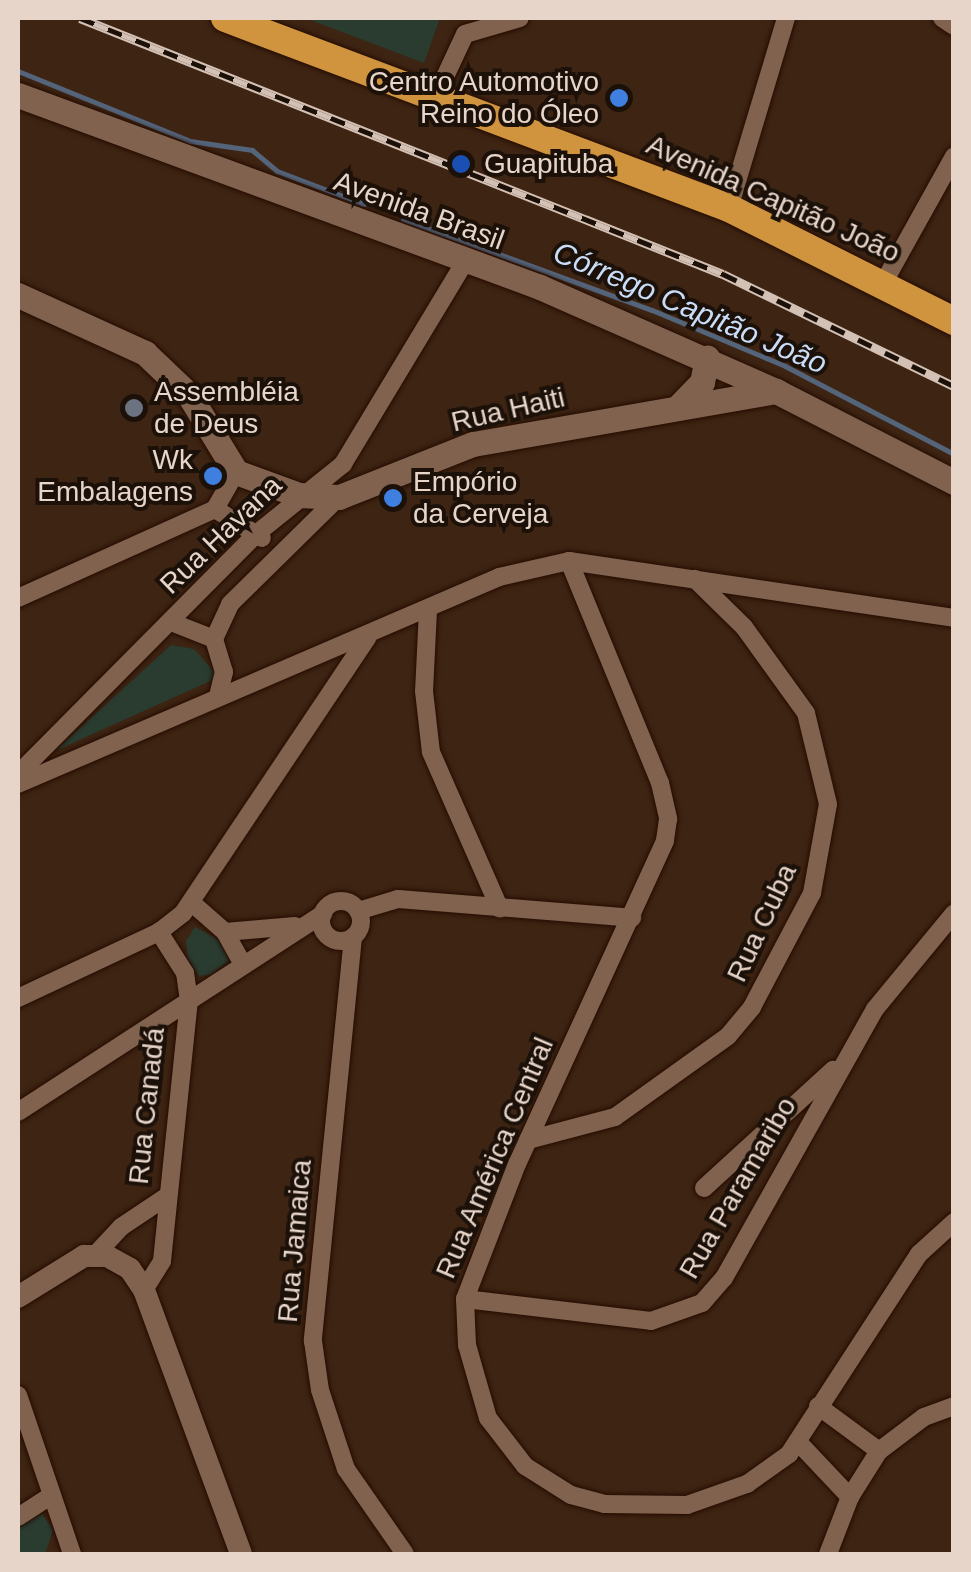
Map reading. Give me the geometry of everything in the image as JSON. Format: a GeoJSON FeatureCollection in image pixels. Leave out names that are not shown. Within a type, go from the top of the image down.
{"type":"FeatureCollection","features":[{"type":"Feature","properties":{"kind":"highway","name":"Avenida Capitão João"},"geometry":{"type":"LineString","coordinates":[[226,18],[729,208],[884,282],[954,321]]}},
{"type":"Feature","properties":{"kind":"main road","name":"Avenida Brasil"},"geometry":{"type":"LineString","coordinates":[[18,95],[465,262],[707,358],[954,482]]}},
{"type":"Feature","properties":{"kind":"main road"},"geometry":{"type":"LineString","coordinates":[[18,295],[78,319],[170,373],[236,472]]}},
{"type":"Feature","properties":{"kind":"main road"},"geometry":{"type":"LineString","coordinates":[[677,408],[702,382],[707,358]]}},
{"type":"Feature","properties":{"kind":"main road","name":"Rua Haiti"},"geometry":{"type":"LineString","coordinates":[[236,472],[299,495],[339,497],[473,444],[776,391]]}},
{"type":"Feature","properties":{"kind":"street"},"geometry":{"type":"LineString","coordinates":[[436,96],[465,34],[520,18]]}},
{"type":"Feature","properties":{"kind":"street"},"geometry":{"type":"LineString","coordinates":[[729,208],[786,18]]}},
{"type":"Feature","properties":{"kind":"street"},"geometry":{"type":"LineString","coordinates":[[942,18],[954,26]]}},
{"type":"Feature","properties":{"kind":"street"},"geometry":{"type":"LineString","coordinates":[[884,282],[954,156]]}},
{"type":"Feature","properties":{"kind":"street","name":"Rua Havana"},"geometry":{"type":"LineString","coordinates":[[18,774],[256,534],[299,495],[342,464],[465,262]]}},
{"type":"Feature","properties":{"kind":"street"},"geometry":{"type":"LineString","coordinates":[[18,598],[215,510],[236,472]]}},
{"type":"Feature","properties":{"kind":"street","name":"Rua Havana"},"geometry":{"type":"LineString","coordinates":[[214,639],[230,604],[278,550],[339,497]]}},
{"type":"Feature","properties":{"kind":"street"},"geometry":{"type":"LineString","coordinates":[[215,510],[278,550]]}},
{"type":"Feature","properties":{"kind":"street"},"geometry":{"type":"LineString","coordinates":[[18,784],[499,577],[569,560],[954,618]]}},
{"type":"Feature","properties":{"kind":"street","name":"Rua América Central"},"geometry":{"type":"LineString","coordinates":[[569,560],[665,804],[665,842],[528,1140],[465,1299],[467,1345],[488,1418],[525,1466],[572,1494],[604,1504],[687,1504],[747,1484],[798,1442],[919,1254],[954,1222]]}},
{"type":"Feature","properties":{"kind":"street","name":"Rua Cuba"},"geometry":{"type":"LineString","coordinates":[[528,1140],[615,1117],[728,1036],[762,991],[812,894],[828,804],[806,713],[744,627],[696,579]]}},
{"type":"Feature","properties":{"kind":"street"},"geometry":{"type":"LineString","coordinates":[[428,610],[424,691],[430,752],[500,909]]}},
{"type":"Feature","properties":{"kind":"street"},"geometry":{"type":"LineString","coordinates":[[171,622],[214,639],[224,672],[218,696]]}},
{"type":"Feature","properties":{"kind":"street"},"geometry":{"type":"LineString","coordinates":[[18,998],[159,932],[192,902],[369,635]]}},
{"type":"Feature","properties":{"kind":"street"},"geometry":{"type":"LineString","coordinates":[[224,672],[248,685]]}},
{"type":"Feature","properties":{"kind":"street"},"geometry":{"type":"LineString","coordinates":[[18,1112],[340,901],[358,911],[398,899],[632,918]]}},
{"type":"Feature","properties":{"kind":"street"},"geometry":{"type":"LineString","coordinates":[[192,902],[225,932],[243,964]]}},
{"type":"Feature","properties":{"kind":"street"},"geometry":{"type":"LineString","coordinates":[[281,939],[353,937],[361,925],[358,911]]}},
{"type":"Feature","properties":{"kind":"street","name":"Rua Paramaribo"},"geometry":{"type":"LineString","coordinates":[[465,1299],[651,1321],[691,1311],[724,1278],[838,1067],[921,948],[954,913]]}},
{"type":"Feature","properties":{"kind":"street"},"geometry":{"type":"LineString","coordinates":[[323,914],[329,936],[350,970]]}},
{"type":"Feature","properties":{"kind":"street"},"geometry":{"type":"LineString","coordinates":[[225,932],[300,925]]}},
{"type":"Feature","properties":{"kind":"street","name":"Rua Paramaribo"},"geometry":{"type":"LineString","coordinates":[[921,948],[954,928]]}},
{"type":"Feature","properties":{"kind":"street","name":"Rua Canadá"},"geometry":{"type":"LineString","coordinates":[[144,1290],[162,1261],[189,1002],[185,973],[159,932]]}},
{"type":"Feature","properties":{"kind":"street","name":"Rua Jamaica"},"geometry":{"type":"LineString","coordinates":[[353,937],[314,1341],[320,1390],[346,1469],[405,1554]]}},
{"type":"Feature","properties":{"kind":"street"},"geometry":{"type":"LineString","coordinates":[[704,1188],[784,1109],[838,1067]]}},
{"type":"Feature","properties":{"kind":"street"},"geometry":{"type":"LineString","coordinates":[[18,1297],[96,1254],[121,1227],[166,1197]]}},
{"type":"Feature","properties":{"kind":"street"},"geometry":{"type":"LineString","coordinates":[[96,1254],[130,1268],[144,1290],[241,1554]]}},
{"type":"Feature","properties":{"kind":"street"},"geometry":{"type":"LineString","coordinates":[[18,1395],[72,1554]]}},
{"type":"Feature","properties":{"kind":"street"},"geometry":{"type":"LineString","coordinates":[[818,1406],[879,1451]]}},
{"type":"Feature","properties":{"kind":"street"},"geometry":{"type":"LineString","coordinates":[[828,1554],[850,1497],[879,1451],[924,1418],[954,1406]]}},
{"type":"Feature","properties":{"kind":"street"},"geometry":{"type":"LineString","coordinates":[[798,1442],[850,1497]]}},
{"type":"Feature","properties":{"kind":"street"},"geometry":{"type":"LineString","coordinates":[[18,1517],[52,1495]]}},
{"type":"Feature","properties":{"kind":"green space"},"geometry":{"type":"Polygon","coordinates":[[[305,18],[440,18],[424,63],[305,18]]]}},
{"type":"Feature","properties":{"kind":"green space"},"geometry":{"type":"Polygon","coordinates":[[[171,645],[194,649],[219,677],[55,751],[171,645]]]}},
{"type":"Feature","properties":{"kind":"green space"},"geometry":{"type":"Polygon","coordinates":[[[195,927],[227,944],[232,958],[212,974],[199,976],[188,959],[186,941],[195,927]]]}},
{"type":"Feature","properties":{"kind":"green space"},"geometry":{"type":"Polygon","coordinates":[[[41,1512],[53,1530],[45,1554],[18,1554],[18,1526],[41,1512]]]}},
{"type":"Feature","properties":{"kind":"waterway","name":"Córrego Capitão João"},"geometry":{"type":"LineString","coordinates":[[18,71],[190,141],[252,150],[277,171],[364,204]]}},
{"type":"Feature","properties":{"kind":"waterway","name":"Córrego Capitão João"},"geometry":{"type":"LineString","coordinates":[[403,219],[652,310],[785,366],[954,454]]}},
{"type":"Feature","properties":{"kind":"railway"},"geometry":{"type":"LineString","coordinates":[[80,18],[723,274],[954,386]]}},
{"type":"Feature","properties":{"kind":"place","name":"Centro Automotivo Reino do Óleo"},"geometry":{"type":"Point","coordinates":[619,98]}},
{"type":"Feature","properties":{"kind":"place","name":"Guapituba"},"geometry":{"type":"Point","coordinates":[461,164]}},
{"type":"Feature","properties":{"kind":"place","name":"Assembléia de Deus"},"geometry":{"type":"Point","coordinates":[134,408]}},
{"type":"Feature","properties":{"kind":"place","name":"Wk Embalagens"},"geometry":{"type":"Point","coordinates":[213,476]}},
{"type":"Feature","properties":{"kind":"place","name":"Empório da Cerveja"},"geometry":{"type":"Point","coordinates":[393,498]}}]}
